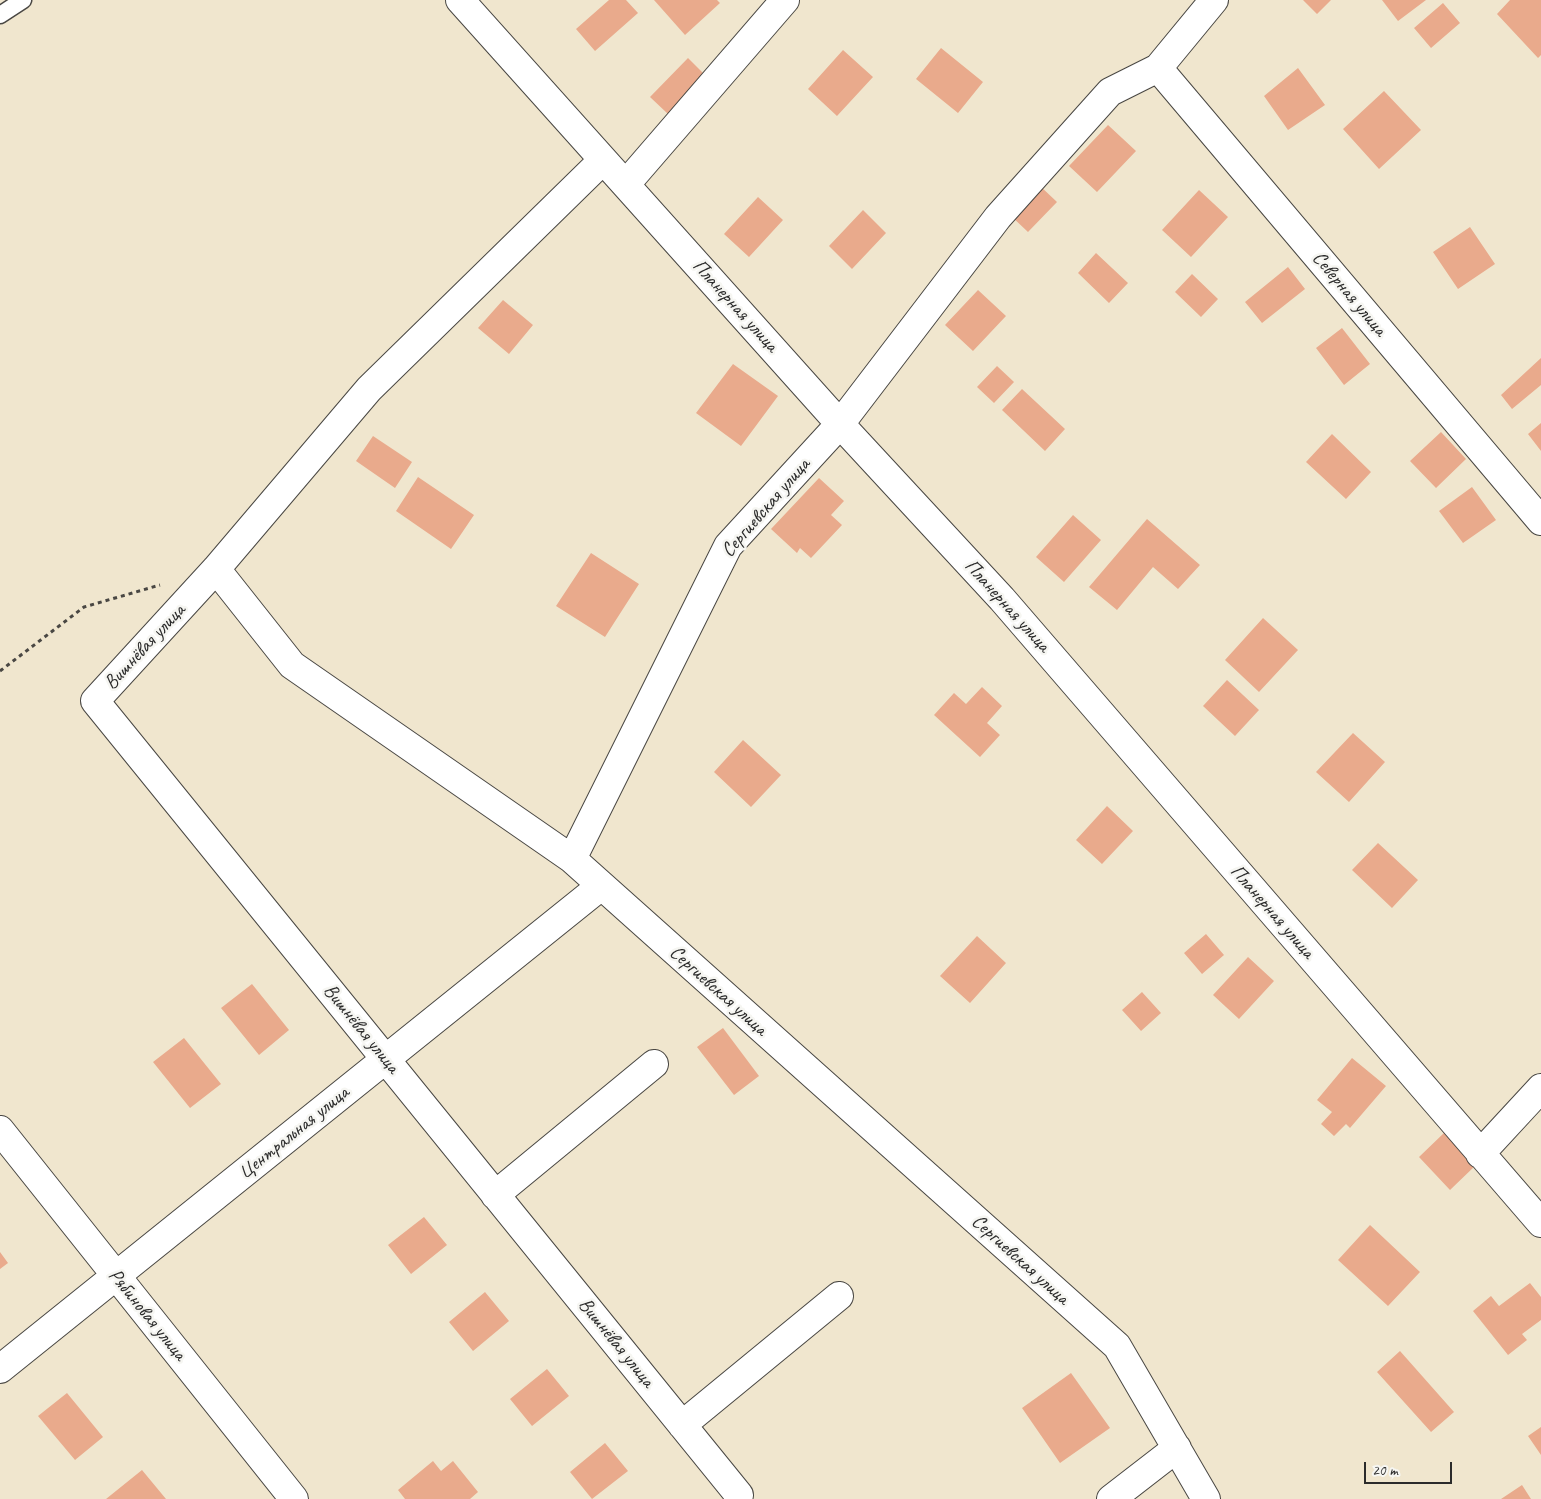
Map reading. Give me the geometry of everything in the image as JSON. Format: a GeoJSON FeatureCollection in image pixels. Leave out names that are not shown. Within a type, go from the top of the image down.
{"type":"FeatureCollection","features":[{"type":"Feature","properties":{"kind":"street","name":"Планерная улица"},"geometry":{"type":"LineString","coordinates":[[460,0],[840,424],[1008,606],[1480,1154],[1541,1222]]}},
{"type":"Feature","properties":{"kind":"street"},"geometry":{"type":"LineString","coordinates":[[626,184],[785,0]]}},
{"type":"Feature","properties":{"kind":"street"},"geometry":{"type":"LineString","coordinates":[[1158,68],[1214,0]]}},
{"type":"Feature","properties":{"kind":"street","name":"Сергиевская улица"},"geometry":{"type":"LineString","coordinates":[[1158,68],[1110,92],[998,217],[840,424],[728,546],[572,859],[594,892],[1117,1346],[1206,1499]]}},
{"type":"Feature","properties":{"kind":"street","name":"Северная улица"},"geometry":{"type":"LineString","coordinates":[[1158,68],[1541,520]]}},
{"type":"Feature","properties":{"kind":"street"},"geometry":{"type":"LineString","coordinates":[[572,859],[292,665],[216,569],[368,390],[603,160]]}},
{"type":"Feature","properties":{"kind":"street","name":"Вишнёвая улица"},"geometry":{"type":"LineString","coordinates":[[216,569],[95,701],[739,1495]]}},
{"type":"Feature","properties":{"kind":"street","name":"Центральная улица"},"geometry":{"type":"LineString","coordinates":[[0,1369],[594,892]]}},
{"type":"Feature","properties":{"kind":"street"},"geometry":{"type":"LineString","coordinates":[[495,1194],[654,1064]]}},
{"type":"Feature","properties":{"kind":"street"},"geometry":{"type":"LineString","coordinates":[[1480,1154],[1541,1088]]}},
{"type":"Feature","properties":{"kind":"street","name":"Рябиновая улица"},"geometry":{"type":"LineString","coordinates":[[0,1130],[294,1499]]}},
{"type":"Feature","properties":{"kind":"street"},"geometry":{"type":"LineString","coordinates":[[682,1425],[839,1296]]}},
{"type":"Feature","properties":{"kind":"street"},"geometry":{"type":"LineString","coordinates":[[1111,1499],[1177,1448]]}},
{"type":"Feature","properties":{"kind":"lane"},"geometry":{"type":"LineString","coordinates":[[0,15],[23,0]]}},
{"type":"Feature","properties":{"kind":"path"},"geometry":{"type":"LineString","coordinates":[[0,671],[84,606],[169,583]]}},
{"type":"Feature","properties":{"kind":"building"},"geometry":{"type":"Polygon","coordinates":[[[609,0],[626,0],[638,13],[595,51],[576,29],[609,0]]]}},
{"type":"Feature","properties":{"kind":"building"},"geometry":{"type":"Polygon","coordinates":[[[654,0],[717,0],[720,3],[685,35],[654,0]]]}},
{"type":"Feature","properties":{"kind":"building"},"geometry":{"type":"Polygon","coordinates":[[[1303,0],[1331,0],[1317,14],[1303,0]]]}},
{"type":"Feature","properties":{"kind":"building"},"geometry":{"type":"Polygon","coordinates":[[[1382,0],[1426,0],[1398,21],[1382,0]]]}},
{"type":"Feature","properties":{"kind":"building"},"geometry":{"type":"Polygon","coordinates":[[[1510,0],[1541,0],[1541,55],[1538,58],[1497,14],[1510,0]]]}},
{"type":"Feature","properties":{"kind":"building"},"geometry":{"type":"Polygon","coordinates":[[[1443,3],[1460,23],[1431,48],[1414,28],[1443,3]]]}},
{"type":"Feature","properties":{"kind":"building"},"geometry":{"type":"Polygon","coordinates":[[[941,48],[983,82],[958,113],[916,79],[941,48]]]}},
{"type":"Feature","properties":{"kind":"building"},"geometry":{"type":"Polygon","coordinates":[[[843,50],[873,77],[837,116],[808,89],[843,50]]]}},
{"type":"Feature","properties":{"kind":"building"},"geometry":{"type":"Polygon","coordinates":[[[688,58],[706,76],[668,114],[650,97],[688,58]]]}},
{"type":"Feature","properties":{"kind":"building"},"geometry":{"type":"Polygon","coordinates":[[[1298,68],[1325,105],[1288,130],[1264,96],[1298,68]]]}},
{"type":"Feature","properties":{"kind":"building"},"geometry":{"type":"Polygon","coordinates":[[[1384,91],[1421,130],[1379,169],[1343,129],[1384,91]]]}},
{"type":"Feature","properties":{"kind":"building"},"geometry":{"type":"Polygon","coordinates":[[[1108,125],[1136,151],[1097,192],[1069,166],[1108,125]]]}},
{"type":"Feature","properties":{"kind":"building"},"geometry":{"type":"Polygon","coordinates":[[[1039,185],[1057,202],[1028,232],[1010,215],[1039,185]]]}},
{"type":"Feature","properties":{"kind":"building"},"geometry":{"type":"Polygon","coordinates":[[[1199,190],[1228,217],[1191,257],[1162,230],[1199,190]]]}},
{"type":"Feature","properties":{"kind":"building"},"geometry":{"type":"Polygon","coordinates":[[[758,197],[783,220],[749,257],[724,234],[758,197]]]}},
{"type":"Feature","properties":{"kind":"building"},"geometry":{"type":"Polygon","coordinates":[[[863,210],[886,233],[852,269],[829,246],[863,210]]]}},
{"type":"Feature","properties":{"kind":"building"},"geometry":{"type":"Polygon","coordinates":[[[1470,227],[1495,264],[1458,289],[1433,252],[1470,227]]]}},
{"type":"Feature","properties":{"kind":"building"},"geometry":{"type":"Polygon","coordinates":[[[1096,253],[1128,283],[1109,303],[1078,273],[1096,253]]]}},
{"type":"Feature","properties":{"kind":"building"},"geometry":{"type":"Polygon","coordinates":[[[1288,267],[1305,289],[1262,323],[1245,302],[1288,267]]]}},
{"type":"Feature","properties":{"kind":"building"},"geometry":{"type":"Polygon","coordinates":[[[1192,274],[1218,299],[1201,317],[1175,292],[1192,274]]]}},
{"type":"Feature","properties":{"kind":"building"},"geometry":{"type":"Polygon","coordinates":[[[978,290],[1006,316],[973,351],[945,325],[978,290]]]}},
{"type":"Feature","properties":{"kind":"building"},"geometry":{"type":"Polygon","coordinates":[[[503,300],[533,325],[509,354],[478,328],[503,300]]]}},
{"type":"Feature","properties":{"kind":"building"},"geometry":{"type":"Polygon","coordinates":[[[1342,328],[1370,364],[1344,385],[1316,348],[1342,328]]]}},
{"type":"Feature","properties":{"kind":"building"},"geometry":{"type":"Polygon","coordinates":[[[1541,358],[1541,385],[1512,409],[1501,395],[1541,358]]]}},
{"type":"Feature","properties":{"kind":"building"},"geometry":{"type":"Polygon","coordinates":[[[733,364],[778,396],[741,446],[696,413],[733,364]]]}},
{"type":"Feature","properties":{"kind":"building"},"geometry":{"type":"Polygon","coordinates":[[[997,366],[1014,382],[994,403],[977,387],[997,366]]]}},
{"type":"Feature","properties":{"kind":"building"},"geometry":{"type":"Polygon","coordinates":[[[1022,389],[1065,429],[1045,451],[1002,410],[1022,389]]]}},
{"type":"Feature","properties":{"kind":"building"},"geometry":{"type":"Polygon","coordinates":[[[1541,423],[1541,451],[1528,434],[1541,423]]]}},
{"type":"Feature","properties":{"kind":"building"},"geometry":{"type":"Polygon","coordinates":[[[1441,432],[1466,459],[1436,488],[1410,461],[1441,432]]]}},
{"type":"Feature","properties":{"kind":"building"},"geometry":{"type":"Polygon","coordinates":[[[1332,434],[1371,472],[1346,499],[1306,462],[1332,434]]]}},
{"type":"Feature","properties":{"kind":"building"},"geometry":{"type":"Polygon","coordinates":[[[373,436],[412,462],[395,488],[356,461],[373,436]]]}},
{"type":"Feature","properties":{"kind":"building"},"geometry":{"type":"Polygon","coordinates":[[[418,477],[474,515],[451,549],[396,511],[418,477]]]}},
{"type":"Feature","properties":{"kind":"building"},"geometry":{"type":"Polygon","coordinates":[[[819,478],[844,501],[831,515],[842,525],[811,558],[800,548],[797,553],[771,529],[819,478]]]}},
{"type":"Feature","properties":{"kind":"building"},"geometry":{"type":"Polygon","coordinates":[[[1472,487],[1496,520],[1463,543],[1439,511],[1472,487]]]}},
{"type":"Feature","properties":{"kind":"building"},"geometry":{"type":"Polygon","coordinates":[[[1073,515],[1101,540],[1064,582],[1036,557],[1073,515]]]}},
{"type":"Feature","properties":{"kind":"building"},"geometry":{"type":"Polygon","coordinates":[[[1147,519],[1200,565],[1178,589],[1153,567],[1117,610],[1089,587],[1147,519]]]}},
{"type":"Feature","properties":{"kind":"building"},"geometry":{"type":"Polygon","coordinates":[[[591,553],[639,584],[605,637],[556,606],[591,553]]]}},
{"type":"Feature","properties":{"kind":"building"},"geometry":{"type":"Polygon","coordinates":[[[1263,618],[1298,650],[1259,692],[1225,660],[1263,618]]]}},
{"type":"Feature","properties":{"kind":"building"},"geometry":{"type":"Polygon","coordinates":[[[1227,680],[1259,710],[1235,736],[1203,706],[1227,680]]]}},
{"type":"Feature","properties":{"kind":"building"},"geometry":{"type":"Polygon","coordinates":[[[982,687],[1002,706],[987,723],[1000,735],[980,757],[934,715],[954,693],[966,704],[982,687]]]}},
{"type":"Feature","properties":{"kind":"building"},"geometry":{"type":"Polygon","coordinates":[[[1353,733],[1385,762],[1349,802],[1316,772],[1353,733]]]}},
{"type":"Feature","properties":{"kind":"building"},"geometry":{"type":"Polygon","coordinates":[[[743,740],[781,775],[751,807],[714,772],[743,740]]]}},
{"type":"Feature","properties":{"kind":"building"},"geometry":{"type":"Polygon","coordinates":[[[1107,806],[1133,831],[1102,864],[1076,840],[1107,806]]]}},
{"type":"Feature","properties":{"kind":"building"},"geometry":{"type":"Polygon","coordinates":[[[1378,843],[1418,880],[1392,908],[1352,870],[1378,843]]]}},
{"type":"Feature","properties":{"kind":"building"},"geometry":{"type":"Polygon","coordinates":[[[1206,934],[1224,955],[1202,974],[1184,953],[1206,934]]]}},
{"type":"Feature","properties":{"kind":"building"},"geometry":{"type":"Polygon","coordinates":[[[977,936],[1006,963],[970,1003],[940,976],[977,936]]]}},
{"type":"Feature","properties":{"kind":"building"},"geometry":{"type":"Polygon","coordinates":[[[1248,957],[1274,981],[1239,1019],[1213,995],[1248,957]]]}},
{"type":"Feature","properties":{"kind":"building"},"geometry":{"type":"Polygon","coordinates":[[[252,984],[289,1030],[259,1055],[221,1008],[252,984]]]}},
{"type":"Feature","properties":{"kind":"building"},"geometry":{"type":"Polygon","coordinates":[[[1142,992],[1161,1013],[1141,1031],[1122,1010],[1142,992]]]}},
{"type":"Feature","properties":{"kind":"building"},"geometry":{"type":"Polygon","coordinates":[[[723,1028],[759,1076],[734,1095],[697,1047],[723,1028]]]}},
{"type":"Feature","properties":{"kind":"building"},"geometry":{"type":"Polygon","coordinates":[[[184,1038],[221,1084],[190,1108],[153,1062],[184,1038]]]}},
{"type":"Feature","properties":{"kind":"building"},"geometry":{"type":"Polygon","coordinates":[[[1352,1058],[1386,1086],[1350,1128],[1346,1124],[1334,1136],[1321,1124],[1332,1112],[1317,1100],[1352,1058]]]}},
{"type":"Feature","properties":{"kind":"building"},"geometry":{"type":"Polygon","coordinates":[[[1445,1132],[1476,1165],[1450,1190],[1419,1157],[1445,1132]]]}},
{"type":"Feature","properties":{"kind":"building"},"geometry":{"type":"Polygon","coordinates":[[[424,1217],[447,1245],[411,1274],[388,1245],[424,1217]]]}},
{"type":"Feature","properties":{"kind":"building"},"geometry":{"type":"Polygon","coordinates":[[[1370,1225],[1420,1272],[1388,1306],[1338,1260],[1370,1225]]]}},
{"type":"Feature","properties":{"kind":"building"},"geometry":{"type":"Polygon","coordinates":[[[0,1252],[8,1263],[0,1269],[0,1252]]]}},
{"type":"Feature","properties":{"kind":"building"},"geometry":{"type":"Polygon","coordinates":[[[1530,1283],[1541,1297],[1541,1320],[1522,1334],[1527,1340],[1508,1355],[1473,1311],[1491,1296],[1499,1306],[1530,1283]]]}},
{"type":"Feature","properties":{"kind":"building"},"geometry":{"type":"Polygon","coordinates":[[[485,1292],[509,1321],[473,1351],[449,1322],[485,1292]]]}},
{"type":"Feature","properties":{"kind":"building"},"geometry":{"type":"Polygon","coordinates":[[[1400,1351],[1454,1412],[1431,1432],[1377,1372],[1400,1351]]]}},
{"type":"Feature","properties":{"kind":"building"},"geometry":{"type":"Polygon","coordinates":[[[547,1369],[569,1396],[532,1426],[510,1399],[547,1369]]]}},
{"type":"Feature","properties":{"kind":"building"},"geometry":{"type":"Polygon","coordinates":[[[1071,1373],[1110,1428],[1060,1463],[1022,1408],[1071,1373]]]}},
{"type":"Feature","properties":{"kind":"building"},"geometry":{"type":"Polygon","coordinates":[[[67,1393],[103,1437],[75,1460],[38,1416],[67,1393]]]}},
{"type":"Feature","properties":{"kind":"building"},"geometry":{"type":"Polygon","coordinates":[[[1541,1427],[1541,1455],[1528,1436],[1541,1427]]]}},
{"type":"Feature","properties":{"kind":"building"},"geometry":{"type":"Polygon","coordinates":[[[605,1443],[628,1471],[592,1499],[570,1472],[605,1443]]]}},
{"type":"Feature","properties":{"kind":"building"},"geometry":{"type":"Polygon","coordinates":[[[433,1461],[441,1471],[453,1461],[478,1492],[470,1499],[405,1499],[398,1490],[433,1461]]]}},
{"type":"Feature","properties":{"kind":"building"},"geometry":{"type":"Polygon","coordinates":[[[142,1470],[166,1499],[106,1499],[142,1470]]]}},
{"type":"Feature","properties":{"kind":"building"},"geometry":{"type":"Polygon","coordinates":[[[1522,1485],[1531,1499],[1501,1499],[1522,1485]]]}}]}
